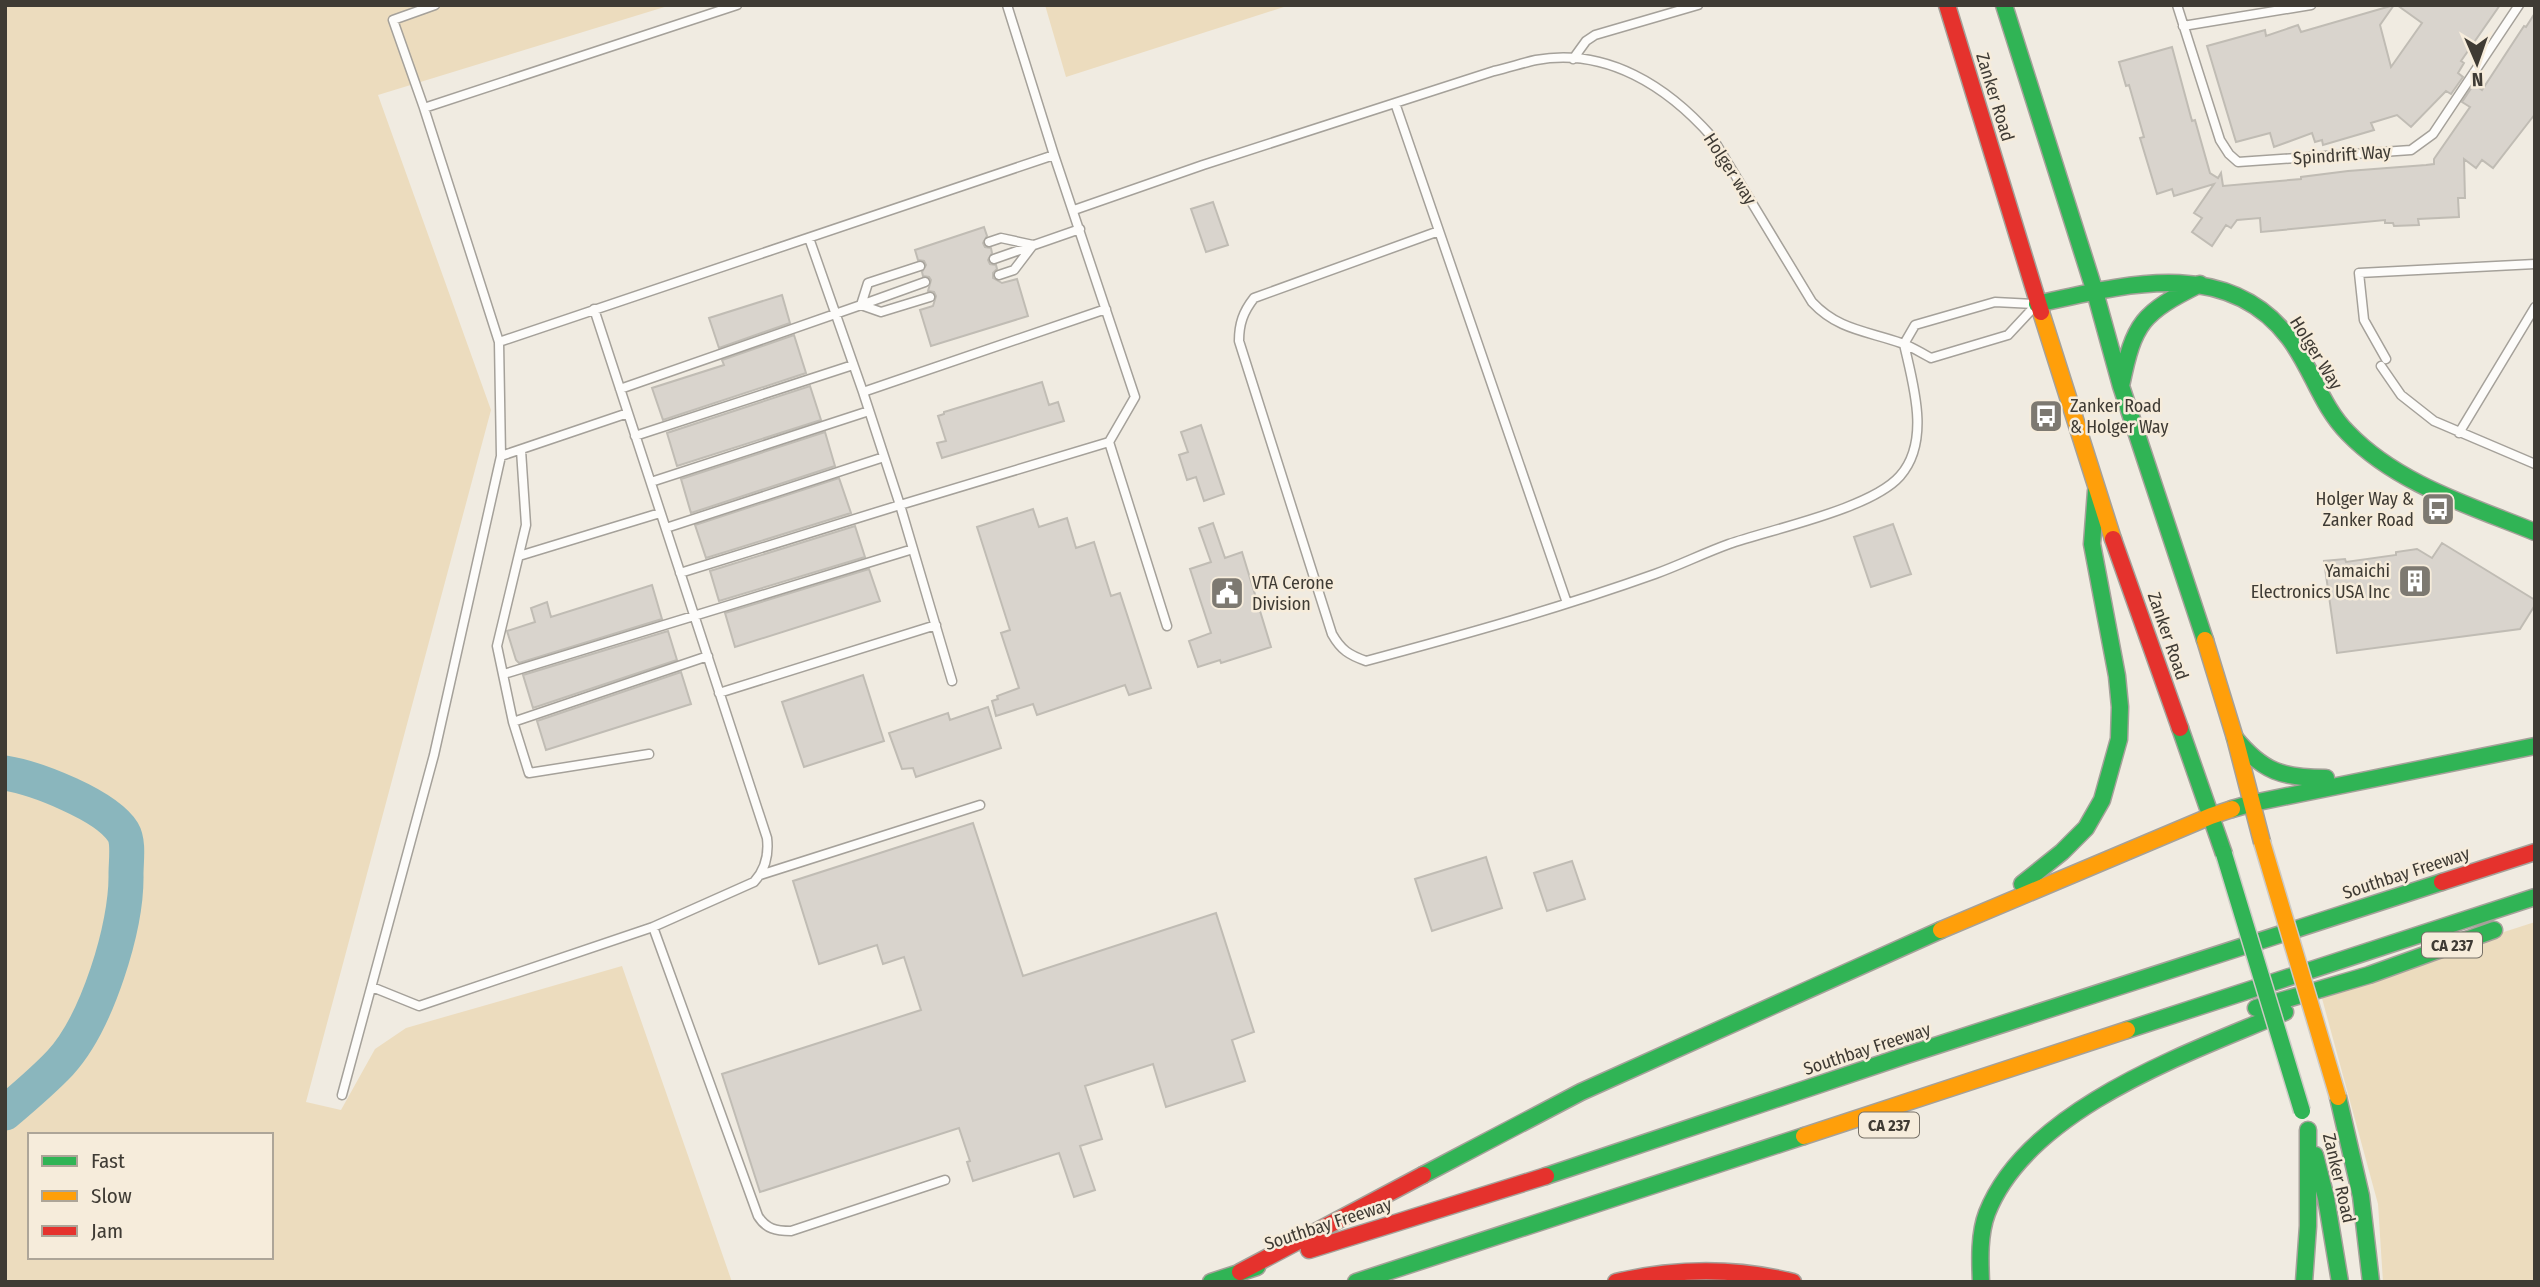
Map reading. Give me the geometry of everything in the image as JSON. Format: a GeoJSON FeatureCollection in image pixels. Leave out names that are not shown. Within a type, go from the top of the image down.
{"type":"FeatureCollection","features":[{"type":"Feature","properties":{"kind":"main road","name":"Zanker Road"},"geometry":{"type":"LineString","coordinates":[[1947,5],[2096,491],[2224,854],[2308,1130],[2326,1198],[2340,1282]]}},
{"type":"Feature","properties":{"kind":"main road","name":"Zanker Road"},"geometry":{"type":"LineString","coordinates":[[2004,5],[2095,292],[2121,386],[2187,582],[2235,738],[2262,842],[2338,1097],[2361,1196],[2371,1282]]}},
{"type":"Feature","properties":{"kind":"main road","name":"Holger Way"},"geometry":{"type":"LineString","coordinates":[[2038,304],[2095,292],[2166,282],[2200,284],[2227,290],[2254,303],[2269,315],[2288,337],[2328,410],[2348,435],[2373,455],[2416,480],[2535,532]]}},
{"type":"Feature","properties":{"kind":"main road"},"geometry":{"type":"LineString","coordinates":[[2121,386],[2138,328],[2143,321],[2174,297],[2200,284]]}},
{"type":"Feature","properties":{"kind":"main road"},"geometry":{"type":"LineString","coordinates":[[1989,908],[2062,852],[2086,828],[2102,800],[2112,771],[2119,739],[2120,707],[2117,676],[2092,544],[2096,491]]}},
{"type":"Feature","properties":{"kind":"main road"},"geometry":{"type":"LineString","coordinates":[[2235,738],[2258,764],[2281,774],[2314,778],[2391,775]]}},
{"type":"Feature","properties":{"kind":"main road"},"geometry":{"type":"LineString","coordinates":[[1240,1272],[1581,1093],[1989,908],[2211,816],[2253,803],[2535,746]]}},
{"type":"Feature","properties":{"kind":"main road","name":"Southbay Freeway"},"geometry":{"type":"LineString","coordinates":[[1211,1282],[1605,1157],[1907,1055],[2535,852]]}},
{"type":"Feature","properties":{"kind":"main road"},"geometry":{"type":"LineString","coordinates":[[1356,1282],[2535,897]]}},
{"type":"Feature","properties":{"kind":"main road","name":"CA 237"},"geometry":{"type":"LineString","coordinates":[[2241,1013],[2369,975],[2509,925]]}},
{"type":"Feature","properties":{"kind":"main road"},"geometry":{"type":"LineString","coordinates":[[1981,1282],[1980,1246],[1987,1212],[2006,1177],[2037,1142],[2073,1113],[2121,1086],[2369,975]]}},
{"type":"Feature","properties":{"kind":"main road","name":"CA 237"},"geometry":{"type":"LineString","coordinates":[[1731,1177],[2138,1043]]}},
{"type":"Feature","properties":{"kind":"main road"},"geometry":{"type":"LineString","coordinates":[[2304,1282],[2308,1226],[2308,1130]]}},
{"type":"Feature","properties":{"kind":"main road"},"geometry":{"type":"LineString","coordinates":[[1616,1282],[1677,1271],[1722,1269],[1765,1273],[1793,1282]]}},
{"type":"Feature","properties":{"kind":"lane"},"geometry":{"type":"LineString","coordinates":[[341,1095],[434,755],[501,456],[499,341],[393,20],[435,5]]}},
{"type":"Feature","properties":{"kind":"lane"},"geometry":{"type":"LineString","coordinates":[[424,108],[737,5]]}},
{"type":"Feature","properties":{"kind":"lane"},"geometry":{"type":"LineString","coordinates":[[680,573],[1109,442],[1135,397],[1007,5]]}},
{"type":"Feature","properties":{"kind":"lane"},"geometry":{"type":"LineString","coordinates":[[1573,59],[1586,41],[1595,36],[1698,5]]}},
{"type":"Feature","properties":{"kind":"lane"},"geometry":{"type":"LineString","coordinates":[[2176,5],[2183,26],[2311,5]]}},
{"type":"Feature","properties":{"kind":"lane","name":"Spindrift Way"},"geometry":{"type":"LineString","coordinates":[[2183,26],[2220,140],[2238,162],[2411,150],[2433,134],[2519,5]]}},
{"type":"Feature","properties":{"kind":"lane","name":"Holger way"},"geometry":{"type":"LineString","coordinates":[[1074,210],[1203,164],[1537,60],[1573,59],[1619,67],[1646,80],[1677,102],[1712,137],[1812,302],[1824,315],[1839,324],[1904,344]]}},
{"type":"Feature","properties":{"kind":"lane"},"geometry":{"type":"LineString","coordinates":[[1395,103],[1567,603]]}},
{"type":"Feature","properties":{"kind":"lane"},"geometry":{"type":"LineString","coordinates":[[499,341],[1054,155]]}},
{"type":"Feature","properties":{"kind":"lane"},"geometry":{"type":"LineString","coordinates":[[994,259],[1080,229]]}},
{"type":"Feature","properties":{"kind":"lane"},"geometry":{"type":"LineString","coordinates":[[1439,230],[1254,298],[1239,326],[1239,341],[1332,634],[1339,648],[1366,661],[1567,603],[1657,573],[1728,544],[1878,494],[1901,475],[1910,460],[1919,429],[1904,344]]}},
{"type":"Feature","properties":{"kind":"lane"},"geometry":{"type":"LineString","coordinates":[[808,238],[900,505],[952,681]]}},
{"type":"Feature","properties":{"kind":"lane"},"geometry":{"type":"LineString","coordinates":[[989,242],[1001,238],[1033,245]]}},
{"type":"Feature","properties":{"kind":"lane"},"geometry":{"type":"LineString","coordinates":[[999,275],[1014,270],[1033,245]]}},
{"type":"Feature","properties":{"kind":"lane"},"geometry":{"type":"LineString","coordinates":[[2535,264],[2359,273],[2364,320],[2401,395],[2434,421],[2535,464]]}},
{"type":"Feature","properties":{"kind":"lane"},"geometry":{"type":"LineString","coordinates":[[861,304],[868,283],[920,265]]}},
{"type":"Feature","properties":{"kind":"lane"},"geometry":{"type":"LineString","coordinates":[[620,389],[925,282]]}},
{"type":"Feature","properties":{"kind":"lane"},"geometry":{"type":"LineString","coordinates":[[861,304],[881,312],[930,297]]}},
{"type":"Feature","properties":{"kind":"lane","name":"Holger Way"},"geometry":{"type":"LineString","coordinates":[[1904,344],[1915,325],[1995,302],[2038,304]]}},
{"type":"Feature","properties":{"kind":"lane"},"geometry":{"type":"LineString","coordinates":[[1904,344],[1931,358],[2007,335],[2038,304]]}},
{"type":"Feature","properties":{"kind":"lane"},"geometry":{"type":"LineString","coordinates":[[2459,433],[2535,307]]}},
{"type":"Feature","properties":{"kind":"lane"},"geometry":{"type":"LineString","coordinates":[[594,309],[767,838],[767,858],[760,875]]}},
{"type":"Feature","properties":{"kind":"lane"},"geometry":{"type":"LineString","coordinates":[[863,392],[1106,309]]}},
{"type":"Feature","properties":{"kind":"lane"},"geometry":{"type":"LineString","coordinates":[[635,436],[853,365]]}},
{"type":"Feature","properties":{"kind":"lane"},"geometry":{"type":"LineString","coordinates":[[650,482],[869,411]]}},
{"type":"Feature","properties":{"kind":"lane"},"geometry":{"type":"LineString","coordinates":[[501,456],[628,412]]}},
{"type":"Feature","properties":{"kind":"lane"},"geometry":{"type":"LineString","coordinates":[[1109,442],[1167,626]]}},
{"type":"Feature","properties":{"kind":"lane"},"geometry":{"type":"LineString","coordinates":[[521,450],[526,525],[497,646],[513,722],[529,773],[649,754]]}},
{"type":"Feature","properties":{"kind":"lane"},"geometry":{"type":"LineString","coordinates":[[666,528],[884,457]]}},
{"type":"Feature","properties":{"kind":"lane"},"geometry":{"type":"LineString","coordinates":[[519,556],[660,513]]}},
{"type":"Feature","properties":{"kind":"lane"},"geometry":{"type":"LineString","coordinates":[[504,674],[913,550]]}},
{"type":"Feature","properties":{"kind":"lane"},"geometry":{"type":"LineString","coordinates":[[719,693],[936,625]]}},
{"type":"Feature","properties":{"kind":"lane"},"geometry":{"type":"LineString","coordinates":[[513,722],[708,656]]}},
{"type":"Feature","properties":{"kind":"lane"},"geometry":{"type":"LineString","coordinates":[[372,987],[419,1006],[653,927],[745,888],[760,875],[980,805]]}},
{"type":"Feature","properties":{"kind":"lane"},"geometry":{"type":"LineString","coordinates":[[653,927],[763,1224],[771,1229],[791,1231],[945,1181]]}},
{"type":"Feature","properties":{"kind":"shaded area"},"geometry":{"type":"Polygon","coordinates":[[[5,5],[671,5],[378,95],[491,410],[306,1102],[341,1110],[375,1049],[406,1028],[622,966],[732,1282],[5,1282],[5,5]]]}},
{"type":"Feature","properties":{"kind":"shaded area"},"geometry":{"type":"Polygon","coordinates":[[[1045,5],[1290,5],[1066,77],[1045,5]]]}},
{"type":"Feature","properties":{"kind":"shaded area"},"geometry":{"type":"Polygon","coordinates":[[[2535,922],[2535,1282],[2383,1282],[2378,1204],[2320,991],[2535,922]]]}},
{"type":"Feature","properties":{"kind":"building"},"geometry":{"type":"Polygon","coordinates":[[[2394,5],[2380,25],[2391,67],[2422,23],[2397,5],[2500,5],[2461,61],[2464,63],[2458,73],[2463,77],[2451,94],[2446,91],[2411,127],[2397,115],[2371,123],[2374,130],[2323,145],[2322,140],[2315,142],[2312,133],[2274,147],[2270,133],[2236,142],[2207,46],[2265,30],[2266,36],[2298,25],[2301,32],[2394,5]]]}},
{"type":"Feature","properties":{"kind":"building"},"geometry":{"type":"Polygon","coordinates":[[[2535,13],[2535,114],[2493,168],[2482,160],[2476,168],[2464,159],[2465,198],[2458,198],[2459,217],[2418,219],[2419,225],[2394,226],[2393,223],[2385,223],[2385,220],[2261,232],[2260,218],[2237,220],[2231,228],[2226,225],[2212,246],[2192,232],[2202,218],[2194,213],[2214,184],[2174,196],[2172,189],[2157,194],[2140,138],[2144,137],[2129,85],[2126,86],[2119,62],[2172,47],[2192,121],[2195,120],[2210,173],[2218,178],[2221,173],[2223,186],[2426,165],[2434,164],[2434,159],[2470,107],[2462,102],[2474,84],[2482,90],[2535,13]]]}},
{"type":"Feature","properties":{"kind":"building"},"geometry":{"type":"Polygon","coordinates":[[[1213,202],[1228,245],[1206,252],[1191,209],[1213,202]]]}},
{"type":"Feature","properties":{"kind":"building"},"geometry":{"type":"Polygon","coordinates":[[[984,227],[987,236],[983,243],[985,247],[991,248],[992,253],[988,260],[990,264],[996,265],[997,269],[993,278],[1002,283],[1017,279],[1028,316],[931,346],[920,310],[933,306],[936,296],[934,292],[928,291],[931,280],[923,276],[926,265],[924,261],[918,260],[915,250],[984,227]]]}},
{"type":"Feature","properties":{"kind":"building"},"geometry":{"type":"Polygon","coordinates":[[[782,295],[790,323],[719,348],[709,318],[782,295]]]}},
{"type":"Feature","properties":{"kind":"building"},"geometry":{"type":"Polygon","coordinates":[[[794,335],[806,373],[663,420],[652,388],[724,365],[722,360],[794,335]]]}},
{"type":"Feature","properties":{"kind":"building"},"geometry":{"type":"Polygon","coordinates":[[[1042,382],[1049,405],[1058,402],[1064,421],[942,458],[937,443],[946,441],[938,416],[1042,382]]]}},
{"type":"Feature","properties":{"kind":"building"},"geometry":{"type":"Polygon","coordinates":[[[810,386],[821,420],[677,466],[667,433],[810,386]]]}},
{"type":"Feature","properties":{"kind":"building"},"geometry":{"type":"Polygon","coordinates":[[[1201,425],[1224,494],[1204,501],[1196,477],[1187,480],[1179,455],[1188,452],[1181,432],[1201,425]]]}},
{"type":"Feature","properties":{"kind":"building"},"geometry":{"type":"Polygon","coordinates":[[[825,432],[835,466],[691,513],[681,479],[825,432]]]}},
{"type":"Feature","properties":{"kind":"building"},"geometry":{"type":"Polygon","coordinates":[[[839,478],[851,513],[706,558],[695,525],[839,478]]]}},
{"type":"Feature","properties":{"kind":"building"},"geometry":{"type":"Polygon","coordinates":[[[1033,509],[1039,527],[1067,518],[1076,548],[1094,542],[1111,596],[1120,593],[1151,688],[1129,695],[1125,685],[1037,715],[1033,704],[996,716],[992,701],[998,699],[997,696],[1019,688],[1001,633],[1010,630],[977,527],[1033,509]]]}},
{"type":"Feature","properties":{"kind":"building","name":"VTA Cerone Division"},"geometry":{"type":"Polygon","coordinates":[[[1213,523],[1225,558],[1242,552],[1271,647],[1221,663],[1220,660],[1198,667],[1189,641],[1211,633],[1190,569],[1211,562],[1199,528],[1213,523]]]}},
{"type":"Feature","properties":{"kind":"building"},"geometry":{"type":"Polygon","coordinates":[[[1893,524],[1911,574],[1871,587],[1854,537],[1893,524]]]}},
{"type":"Feature","properties":{"kind":"building"},"geometry":{"type":"Polygon","coordinates":[[[855,526],[865,557],[719,601],[710,571],[855,526]]]}},
{"type":"Feature","properties":{"kind":"building","name":"Yamaichi Electronics USA Inc"},"geometry":{"type":"Polygon","coordinates":[[[2442,543],[2535,600],[2535,605],[2520,629],[2337,653],[2324,561],[2345,559],[2346,562],[2396,555],[2396,552],[2417,549],[2432,558],[2442,543]]]}},
{"type":"Feature","properties":{"kind":"building"},"geometry":{"type":"Polygon","coordinates":[[[869,569],[880,601],[735,647],[725,613],[869,569]]]}},
{"type":"Feature","properties":{"kind":"building"},"geometry":{"type":"Polygon","coordinates":[[[652,585],[662,619],[519,663],[516,660],[507,631],[535,622],[531,608],[547,602],[551,617],[652,585]]]}},
{"type":"Feature","properties":{"kind":"building"},"geometry":{"type":"Polygon","coordinates":[[[668,631],[677,660],[533,708],[523,675],[668,631]]]}},
{"type":"Feature","properties":{"kind":"building"},"geometry":{"type":"Polygon","coordinates":[[[681,672],[691,704],[546,750],[537,721],[681,672]]]}},
{"type":"Feature","properties":{"kind":"building"},"geometry":{"type":"Polygon","coordinates":[[[863,675],[884,741],[804,767],[782,702],[863,675]]]}},
{"type":"Feature","properties":{"kind":"building"},"geometry":{"type":"Polygon","coordinates":[[[988,707],[1001,748],[916,777],[913,768],[902,769],[889,733],[948,713],[950,720],[988,707]]]}},
{"type":"Feature","properties":{"kind":"building"},"geometry":{"type":"Polygon","coordinates":[[[973,823],[1023,976],[1216,913],[1254,1032],[1232,1040],[1245,1081],[1166,1107],[1153,1064],[1085,1086],[1102,1139],[1080,1146],[1095,1190],[1074,1197],[1059,1153],[973,1181],[967,1162],[970,1161],[959,1128],[760,1192],[722,1074],[921,1010],[904,957],[883,964],[877,945],[819,964],[793,881],[973,823]]]}},
{"type":"Feature","properties":{"kind":"building"},"geometry":{"type":"Polygon","coordinates":[[[1486,857],[1502,908],[1432,931],[1415,879],[1486,857]]]}},
{"type":"Feature","properties":{"kind":"building"},"geometry":{"type":"Polygon","coordinates":[[[1572,861],[1585,899],[1547,911],[1534,873],[1572,861]]]}},
{"type":"Feature","properties":{"kind":"waterway"},"geometry":{"type":"LineString","coordinates":[[5,773],[69,794],[102,812],[123,832],[127,852],[125,896],[115,947],[86,1024],[74,1046],[60,1063],[5,1113]]}},
{"type":"Feature","properties":{"kind":"traffic: fast"},"geometry":{"type":"LineString","coordinates":[[2004,5],[2095,292],[2121,386],[2205,640]]}},
{"type":"Feature","properties":{"kind":"traffic: fast"},"geometry":{"type":"LineString","coordinates":[[2037,304],[2104,290],[2172,283],[2205,286],[2236,295],[2264,312],[2289,338],[2331,411],[2367,451],[2436,492],[2535,532]]}},
{"type":"Feature","properties":{"kind":"traffic: fast"},"geometry":{"type":"LineString","coordinates":[[2121,386],[2136,333],[2144,322],[2165,303],[2200,284]]}},
{"type":"Feature","properties":{"kind":"traffic: fast"},"geometry":{"type":"LineString","coordinates":[[2022,884],[2062,852],[2086,828],[2102,800],[2119,739],[2117,676],[2092,544],[2096,491]]}},
{"type":"Feature","properties":{"kind":"traffic: fast"},"geometry":{"type":"LineString","coordinates":[[2180,728],[2224,854]]}},
{"type":"Feature","properties":{"kind":"traffic: fast"},"geometry":{"type":"LineString","coordinates":[[2235,738],[2255,759],[2275,771],[2298,777],[2326,778]]}},
{"type":"Feature","properties":{"kind":"traffic: fast"},"geometry":{"type":"LineString","coordinates":[[2232,809],[2535,746]]}},
{"type":"Feature","properties":{"kind":"traffic: fast"},"geometry":{"type":"LineString","coordinates":[[2224,854],[2302,1111]]}},
{"type":"Feature","properties":{"kind":"traffic: fast"},"geometry":{"type":"LineString","coordinates":[[1546,1176],[1907,1055],[2442,882]]}},
{"type":"Feature","properties":{"kind":"traffic: fast"},"geometry":{"type":"LineString","coordinates":[[2127,1030],[2535,897]]}},
{"type":"Feature","properties":{"kind":"traffic: fast"},"geometry":{"type":"LineString","coordinates":[[1423,1175],[1581,1092],[1941,930]]}},
{"type":"Feature","properties":{"kind":"traffic: fast"},"geometry":{"type":"LineString","coordinates":[[2256,1008],[2369,975],[2494,930]]}},
{"type":"Feature","properties":{"kind":"traffic: fast"},"geometry":{"type":"LineString","coordinates":[[1981,1282],[1981,1238],[1987,1213],[2008,1176],[2037,1143],[2074,1114],[2115,1088],[2159,1066],[2285,1012]]}},
{"type":"Feature","properties":{"kind":"traffic: fast"},"geometry":{"type":"LineString","coordinates":[[2338,1097],[2361,1196],[2371,1282]]}},
{"type":"Feature","properties":{"kind":"traffic: fast"},"geometry":{"type":"LineString","coordinates":[[2304,1282],[2308,1226],[2308,1130]]}},
{"type":"Feature","properties":{"kind":"traffic: fast"},"geometry":{"type":"LineString","coordinates":[[1356,1282],[1804,1136]]}},
{"type":"Feature","properties":{"kind":"traffic: fast"},"geometry":{"type":"LineString","coordinates":[[2315,1155],[2326,1198],[2340,1282]]}},
{"type":"Feature","properties":{"kind":"traffic: fast"},"geometry":{"type":"LineString","coordinates":[[1211,1282],[1257,1267]]}},
{"type":"Feature","properties":{"kind":"traffic: slow"},"geometry":{"type":"LineString","coordinates":[[2041,312],[2113,539]]}},
{"type":"Feature","properties":{"kind":"traffic: slow"},"geometry":{"type":"LineString","coordinates":[[2205,640],[2235,738],[2262,842]]}},
{"type":"Feature","properties":{"kind":"traffic: slow"},"geometry":{"type":"LineString","coordinates":[[1941,930],[2232,809]]}},
{"type":"Feature","properties":{"kind":"traffic: slow"},"geometry":{"type":"LineString","coordinates":[[2262,842],[2338,1097]]}},
{"type":"Feature","properties":{"kind":"traffic: slow"},"geometry":{"type":"LineString","coordinates":[[1804,1136],[2127,1030]]}},
{"type":"Feature","properties":{"kind":"traffic: jam"},"geometry":{"type":"LineString","coordinates":[[1947,5],[2041,312]]}},
{"type":"Feature","properties":{"kind":"traffic: jam"},"geometry":{"type":"LineString","coordinates":[[2113,539],[2180,728]]}},
{"type":"Feature","properties":{"kind":"traffic: jam"},"geometry":{"type":"LineString","coordinates":[[2442,882],[2535,852]]}},
{"type":"Feature","properties":{"kind":"traffic: jam"},"geometry":{"type":"LineString","coordinates":[[1240,1272],[1423,1175]]}},
{"type":"Feature","properties":{"kind":"traffic: jam"},"geometry":{"type":"LineString","coordinates":[[1309,1250],[1546,1176]]}},
{"type":"Feature","properties":{"kind":"traffic: jam"},"geometry":{"type":"LineString","coordinates":[[1616,1282],[1661,1274],[1704,1271],[1748,1274],[1793,1282]]}},
{"type":"Feature","properties":{"kind":"place","name":"Zanker Road & Holger Way"},"geometry":{"type":"Point","coordinates":[2046,416]}},
{"type":"Feature","properties":{"kind":"place","name":"Holger Way & Zanker Road"},"geometry":{"type":"Point","coordinates":[2438,509]}},
{"type":"Feature","properties":{"kind":"place","name":"Yamaichi Electronics USA Inc"},"geometry":{"type":"Point","coordinates":[2415,581]}},
{"type":"Feature","properties":{"kind":"place","name":"VTA Cerone Division"},"geometry":{"type":"Point","coordinates":[1227,593]}}]}
